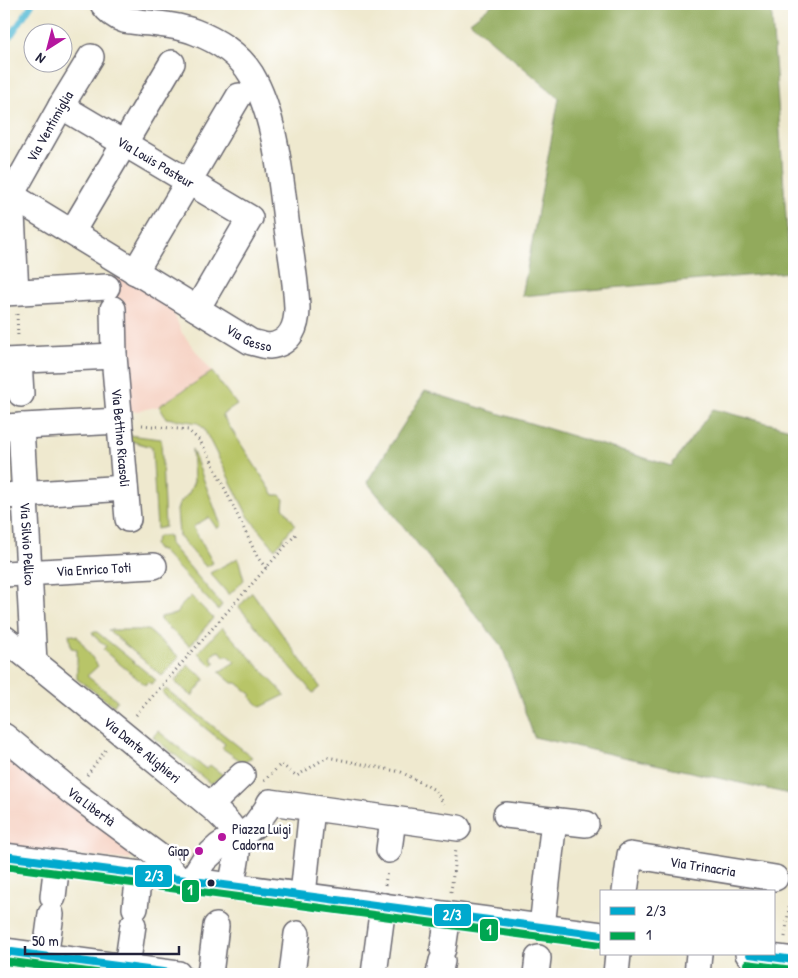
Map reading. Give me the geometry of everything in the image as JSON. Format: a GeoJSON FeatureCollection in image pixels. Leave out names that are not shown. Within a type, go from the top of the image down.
{"type":"FeatureCollection","features":[{"type":"Feature","properties":{"kind":"street","name":"Via Gesso"},"geometry":{"type":"LineString","coordinates":[[7,193],[251,342],[269,346],[283,342],[293,332],[296,322],[296,297],[277,154],[269,120],[259,89],[251,73],[241,60],[229,50],[194,31],[180,27],[123,20],[111,14],[103,4]]}},
{"type":"Feature","properties":{"kind":"street","name":"Via Ventimiglia"},"geometry":{"type":"LineString","coordinates":[[7,193],[91,57]]}},
{"type":"Feature","properties":{"kind":"street"},"geometry":{"type":"LineString","coordinates":[[72,232],[172,63]]}},
{"type":"Feature","properties":{"kind":"street"},"geometry":{"type":"LineString","coordinates":[[135,272],[239,96]]}},
{"type":"Feature","properties":{"kind":"street","name":"Via Louis Pasteur"},"geometry":{"type":"LineString","coordinates":[[61,106],[250,218],[196,309]]}},
{"type":"Feature","properties":{"kind":"street"},"geometry":{"type":"LineString","coordinates":[[7,193],[10,293]]}},
{"type":"Feature","properties":{"kind":"street","name":"Via Bettino Ricasoli"},"geometry":{"type":"LineString","coordinates":[[10,293],[110,298],[128,519]]}},
{"type":"Feature","properties":{"kind":"street"},"geometry":{"type":"LineString","coordinates":[[20,394],[11,361],[114,356]]}},
{"type":"Feature","properties":{"kind":"street"},"geometry":{"type":"LineString","coordinates":[[13,426],[119,421]]}},
{"type":"Feature","properties":{"kind":"street","name":"Via Silvio Pellico"},"geometry":{"type":"LineString","coordinates":[[13,426],[14,495],[29,573],[34,662]]}},
{"type":"Feature","properties":{"kind":"street"},"geometry":{"type":"LineString","coordinates":[[14,495],[126,488]]}},
{"type":"Feature","properties":{"kind":"street","name":"Via Enrico Toti"},"geometry":{"type":"LineString","coordinates":[[4,574],[154,566]]}},
{"type":"Feature","properties":{"kind":"street","name":"Via Dante Alighieri"},"geometry":{"type":"LineString","coordinates":[[4,638],[208,804],[230,825],[236,836]]}},
{"type":"Feature","properties":{"kind":"street","name":"Via Libertà"},"geometry":{"type":"LineString","coordinates":[[4,736],[73,793],[160,857],[185,880]]}},
{"type":"Feature","properties":{"kind":"street"},"geometry":{"type":"LineString","coordinates":[[208,804],[218,798],[242,775]]}},
{"type":"Feature","properties":{"kind":"street"},"geometry":{"type":"LineString","coordinates":[[185,880],[220,846],[255,825],[270,802],[458,828]]}},
{"type":"Feature","properties":{"kind":"street"},"geometry":{"type":"LineString","coordinates":[[304,895],[312,808]]}},
{"type":"Feature","properties":{"kind":"street"},"geometry":{"type":"LineString","coordinates":[[506,814],[586,824]]}},
{"type":"Feature","properties":{"kind":"street"},"geometry":{"type":"LineString","coordinates":[[389,850],[393,819]]}},
{"type":"Feature","properties":{"kind":"street"},"geometry":{"type":"LineString","coordinates":[[542,927],[554,820]]}},
{"type":"Feature","properties":{"kind":"street"},"geometry":{"type":"LineString","coordinates":[[231,886],[236,860],[236,836]]}},
{"type":"Feature","properties":{"kind":"street","name":"Via Trinacria"},"geometry":{"type":"LineString","coordinates":[[625,890],[630,855],[784,883]]}},
{"type":"Feature","properties":{"kind":"street"},"geometry":{"type":"LineString","coordinates":[[4,856],[600,935]]}},
{"type":"Feature","properties":{"kind":"street"},"geometry":{"type":"LineString","coordinates":[[44,965],[57,863]]}},
{"type":"Feature","properties":{"kind":"street"},"geometry":{"type":"LineString","coordinates":[[126,971],[139,874]]}},
{"type":"Feature","properties":{"kind":"street"},"geometry":{"type":"LineString","coordinates":[[374,974],[383,906]]}},
{"type":"Feature","properties":{"kind":"street"},"geometry":{"type":"LineString","coordinates":[[441,961],[448,915]]}},
{"type":"Feature","properties":{"kind":"street"},"geometry":{"type":"LineString","coordinates":[[210,974],[216,926]]}},
{"type":"Feature","properties":{"kind":"street"},"geometry":{"type":"LineString","coordinates":[[292,974],[297,934]]}},
{"type":"Feature","properties":{"kind":"street"},"geometry":{"type":"LineString","coordinates":[[4,951],[44,965],[178,974]]}},
{"type":"Feature","properties":{"kind":"street"},"geometry":{"type":"LineString","coordinates":[[616,974],[618,956]]}},
{"type":"Feature","properties":{"kind":"street"},"geometry":{"type":"LineString","coordinates":[[697,974],[699,956]]}},
{"type":"Feature","properties":{"kind":"street"},"geometry":{"type":"LineString","coordinates":[[756,956],[786,964]]}},
{"type":"Feature","properties":{"kind":"path"},"geometry":{"type":"LineString","coordinates":[[10,293],[11,361]]}},
{"type":"Feature","properties":{"kind":"path"},"geometry":{"type":"LineString","coordinates":[[119,421],[188,430],[200,441],[258,558],[266,568]]}},
{"type":"Feature","properties":{"kind":"path"},"geometry":{"type":"LineString","coordinates":[[73,793],[120,732],[296,534]]}},
{"type":"Feature","properties":{"kind":"path"},"geometry":{"type":"LineString","coordinates":[[242,775],[262,782],[281,764],[297,776],[326,756],[401,772],[435,790],[458,828],[448,915]]}},
{"type":"Feature","properties":{"kind":"path"},"geometry":{"type":"LineString","coordinates":[[383,906],[389,850]]}},
{"type":"Feature","properties":{"kind":"path"},"geometry":{"type":"LineString","coordinates":[[784,883],[786,964]]}},
{"type":"Feature","properties":{"kind":"shaded area"},"geometry":{"type":"Polygon","coordinates":[[[118,274],[170,305],[182,333],[212,372],[159,406],[138,411],[129,412],[110,303],[110,287],[118,274]]]}},
{"type":"Feature","properties":{"kind":"shaded area"},"geometry":{"type":"Polygon","coordinates":[[[4,746],[133,850],[132,856],[128,860],[4,847],[4,746]]]}},
{"type":"Feature","properties":{"kind":"green space"},"geometry":{"type":"Polygon","coordinates":[[[493,4],[771,4],[790,272],[522,296],[559,98],[470,22],[493,4]]]}},
{"type":"Feature","properties":{"kind":"green space"},"geometry":{"type":"Polygon","coordinates":[[[212,372],[237,405],[222,415],[274,495],[280,495],[284,499],[283,507],[295,524],[275,549],[248,516],[204,429],[198,423],[166,418],[159,406],[212,372]]]}},
{"type":"Feature","properties":{"kind":"green space"},"geometry":{"type":"Polygon","coordinates":[[[425,391],[671,466],[713,409],[794,430],[794,795],[534,737],[502,647],[367,482],[425,391]]]}},
{"type":"Feature","properties":{"kind":"green space"},"geometry":{"type":"Polygon","coordinates":[[[128,435],[161,439],[165,527],[157,529],[152,447],[131,441],[128,435]]]}},
{"type":"Feature","properties":{"kind":"green space"},"geometry":{"type":"Polygon","coordinates":[[[192,449],[221,525],[217,529],[209,517],[193,527],[213,563],[206,567],[179,536],[177,510],[179,504],[189,493],[194,481],[192,449]]]}},
{"type":"Feature","properties":{"kind":"green space"},"geometry":{"type":"Polygon","coordinates":[[[158,536],[169,536],[170,544],[222,605],[218,610],[161,550],[156,549],[154,544],[158,536]]]}},
{"type":"Feature","properties":{"kind":"green space"},"geometry":{"type":"Polygon","coordinates":[[[238,558],[244,580],[229,595],[210,573],[238,558]]]}},
{"type":"Feature","properties":{"kind":"green space"},"geometry":{"type":"Polygon","coordinates":[[[252,592],[320,687],[313,693],[239,607],[252,592]]]}},
{"type":"Feature","properties":{"kind":"green space"},"geometry":{"type":"Polygon","coordinates":[[[191,596],[213,618],[190,646],[160,620],[160,617],[176,614],[191,596]]]}},
{"type":"Feature","properties":{"kind":"green space"},"geometry":{"type":"Polygon","coordinates":[[[222,627],[285,695],[261,707],[250,697],[252,695],[237,683],[232,683],[219,672],[235,662],[227,655],[224,657],[219,651],[214,653],[212,661],[216,663],[212,666],[198,653],[222,627]]]}},
{"type":"Feature","properties":{"kind":"green space"},"geometry":{"type":"Polygon","coordinates":[[[108,630],[148,630],[179,657],[162,676],[108,630]]]}},
{"type":"Feature","properties":{"kind":"green space"},"geometry":{"type":"Polygon","coordinates":[[[92,632],[97,632],[156,680],[151,684],[148,682],[145,685],[103,650],[106,646],[92,632]]]}},
{"type":"Feature","properties":{"kind":"green space"},"geometry":{"type":"Polygon","coordinates":[[[69,634],[77,636],[98,666],[87,676],[117,700],[114,706],[77,679],[77,649],[71,648],[69,634]]]}},
{"type":"Feature","properties":{"kind":"green space"},"geometry":{"type":"Polygon","coordinates":[[[188,665],[205,679],[192,696],[175,682],[188,665]]]}},
{"type":"Feature","properties":{"kind":"green space"},"geometry":{"type":"Polygon","coordinates":[[[166,689],[252,757],[244,763],[222,748],[225,744],[162,693],[166,689]]]}},
{"type":"Feature","properties":{"kind":"green space"},"geometry":{"type":"Polygon","coordinates":[[[158,731],[206,769],[210,765],[223,775],[211,784],[153,737],[158,731]]]}},
{"type":"Feature","properties":{"kind":"waterway"},"geometry":{"type":"LineString","coordinates":[[4,42],[12,34],[32,4]]}},
{"type":"Feature","properties":{"kind":"transit line","name":"2/3"},"geometry":{"type":"LineString","coordinates":[[4,856],[600,935]]}},
{"type":"Feature","properties":{"kind":"transit line","name":"1"},"geometry":{"type":"LineString","coordinates":[[4,866],[600,945]]}},
{"type":"Feature","properties":{"kind":"transit line","name":"2/3"},"geometry":{"type":"LineString","coordinates":[[4,951],[178,974]]}},
{"type":"Feature","properties":{"kind":"transit line","name":"2/3"},"geometry":{"type":"LineString","coordinates":[[765,956],[794,960]]}},
{"type":"Feature","properties":{"kind":"transit line","name":"1"},"geometry":{"type":"LineString","coordinates":[[4,961],[104,974]]}},
{"type":"Feature","properties":{"kind":"transit line","name":"1"},"geometry":{"type":"LineString","coordinates":[[747,964],[793,970]]}},
{"type":"Feature","properties":{"kind":"place","name":"Piazza Luigi Cadorna"},"geometry":{"type":"Point","coordinates":[222,837]}},
{"type":"Feature","properties":{"kind":"place","name":"Giap"},"geometry":{"type":"Point","coordinates":[199,851]}}]}
